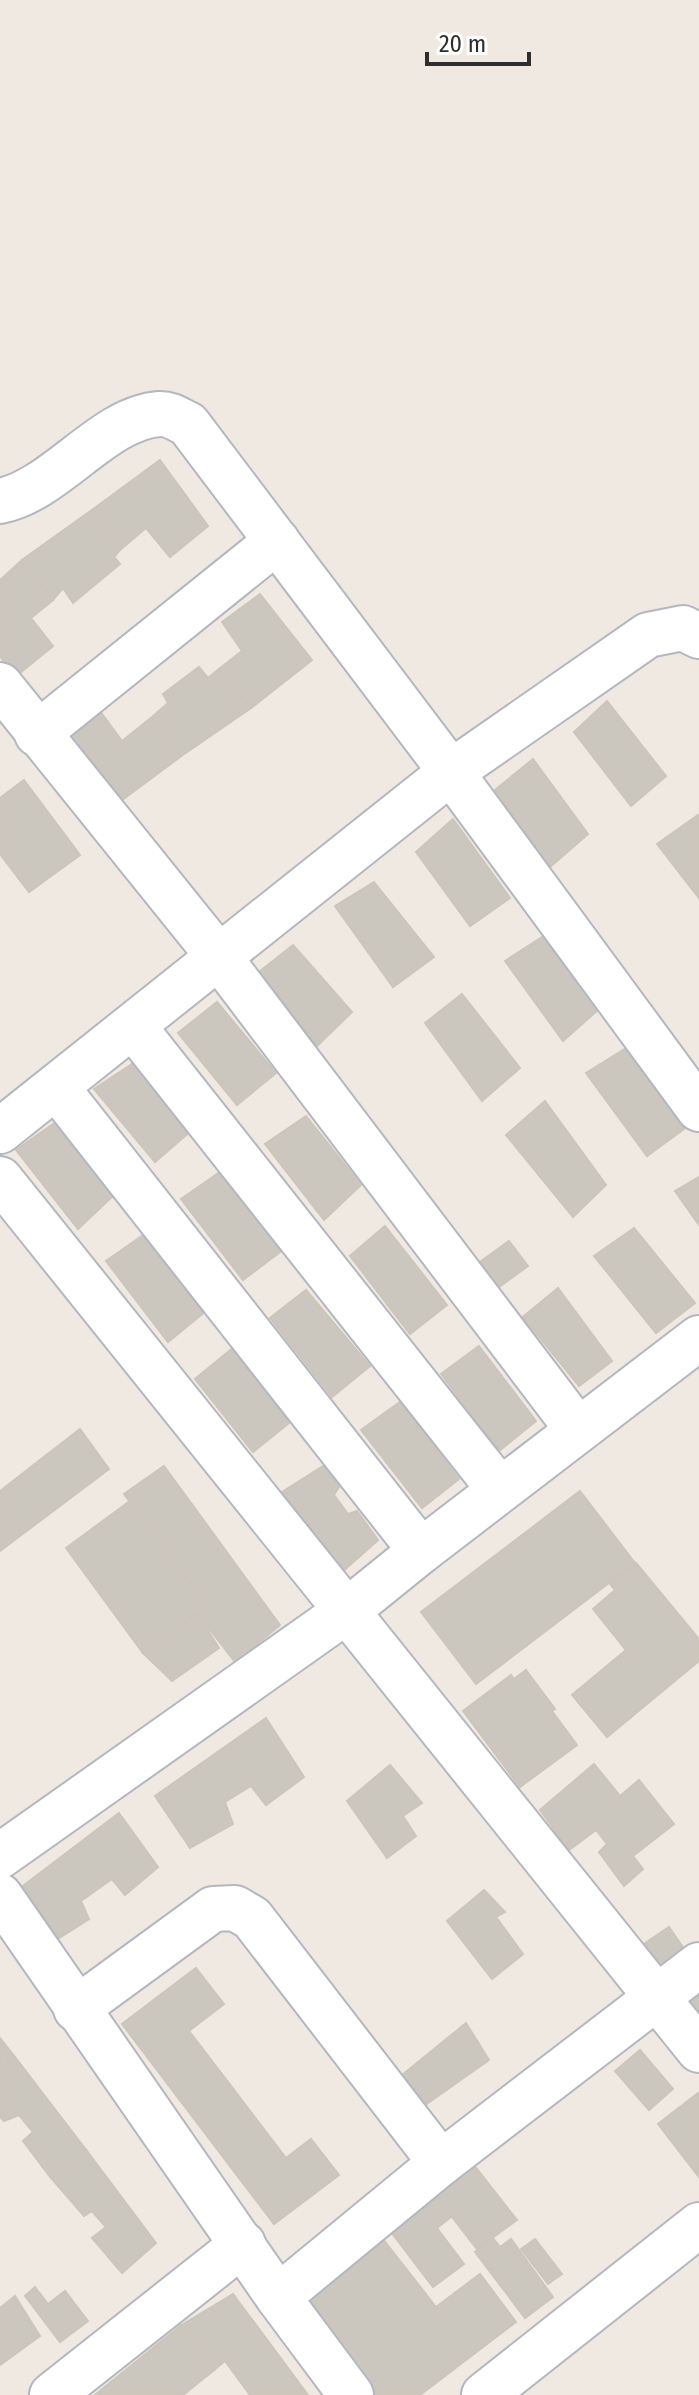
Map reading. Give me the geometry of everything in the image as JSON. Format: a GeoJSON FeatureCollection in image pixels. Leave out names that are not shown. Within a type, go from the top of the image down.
{"type":"FeatureCollection","features":[{"type":"Feature","properties":{"kind":"street"},"geometry":{"type":"LineString","coordinates":[[0,501],[36,486],[134,419],[162,413],[188,424],[451,772],[699,1109]]}},
{"type":"Feature","properties":{"kind":"street"},"geometry":{"type":"LineString","coordinates":[[37,734],[277,541]]}},
{"type":"Feature","properties":{"kind":"street"},"geometry":{"type":"LineString","coordinates":[[0,1131],[451,772],[648,635],[683,628],[699,636]]}},
{"type":"Feature","properties":{"kind":"street"},"geometry":{"type":"LineString","coordinates":[[0,685],[219,957],[578,1430]]}},
{"type":"Feature","properties":{"kind":"street"},"geometry":{"type":"LineString","coordinates":[[133,1026],[500,1490]]}},
{"type":"Feature","properties":{"kind":"street"},"geometry":{"type":"LineString","coordinates":[[57,1088],[421,1551]]}},
{"type":"Feature","properties":{"kind":"street"},"geometry":{"type":"LineString","coordinates":[[0,1179],[699,2050]]}},
{"type":"Feature","properties":{"kind":"street"},"geometry":{"type":"LineString","coordinates":[[0,1856],[348,1610],[699,1338]]}},
{"type":"Feature","properties":{"kind":"street"},"geometry":{"type":"LineString","coordinates":[[0,1896],[278,2297],[351,2395]]}},
{"type":"Feature","properties":{"kind":"street"},"geometry":{"type":"LineString","coordinates":[[76,2009],[213,1909],[235,1908],[252,1918],[441,2163]]}},
{"type":"Feature","properties":{"kind":"street"},"geometry":{"type":"LineString","coordinates":[[278,2297],[441,2163],[699,1965]]}},
{"type":"Feature","properties":{"kind":"street"},"geometry":{"type":"LineString","coordinates":[[484,2395],[699,2225]]}},
{"type":"Feature","properties":{"kind":"street"},"geometry":{"type":"LineString","coordinates":[[52,2395],[243,2244]]}},
{"type":"Feature","properties":{"kind":"building"},"geometry":{"type":"Polygon","coordinates":[[[160,460],[208,526],[170,557],[146,528],[121,549],[92,510],[160,460]]]}},
{"type":"Feature","properties":{"kind":"building"},"geometry":{"type":"Polygon","coordinates":[[[92,510],[121,549],[114,557],[120,564],[73,603],[63,588],[53,600],[22,560],[92,510]]]}},
{"type":"Feature","properties":{"kind":"building"},"geometry":{"type":"Polygon","coordinates":[[[22,560],[53,600],[31,618],[53,646],[15,677],[0,656],[0,580],[22,560]]]}},
{"type":"Feature","properties":{"kind":"building"},"geometry":{"type":"Polygon","coordinates":[[[260,594],[312,660],[251,708],[219,669],[242,651],[222,622],[260,594]]]}},
{"type":"Feature","properties":{"kind":"building"},"geometry":{"type":"Polygon","coordinates":[[[199,667],[208,678],[219,669],[251,708],[180,757],[151,718],[168,703],[163,694],[199,667]]]}},
{"type":"Feature","properties":{"kind":"building"},"geometry":{"type":"Polygon","coordinates":[[[607,701],[666,776],[631,806],[574,732],[607,701]]]}},
{"type":"Feature","properties":{"kind":"building"},"geometry":{"type":"Polygon","coordinates":[[[100,711],[122,741],[151,718],[180,757],[114,806],[66,740],[100,711]]]}},
{"type":"Feature","properties":{"kind":"building"},"geometry":{"type":"Polygon","coordinates":[[[533,759],[588,834],[550,867],[495,790],[533,759]]]}},
{"type":"Feature","properties":{"kind":"building"},"geometry":{"type":"Polygon","coordinates":[[[24,780],[80,855],[29,892],[0,854],[0,798],[24,780]]]}},
{"type":"Feature","properties":{"kind":"building"},"geometry":{"type":"Polygon","coordinates":[[[699,817],[699,898],[657,844],[699,817]]]}},
{"type":"Feature","properties":{"kind":"building"},"geometry":{"type":"Polygon","coordinates":[[[453,819],[510,898],[470,926],[416,852],[453,819]]]}},
{"type":"Feature","properties":{"kind":"building"},"geometry":{"type":"Polygon","coordinates":[[[374,882],[434,957],[393,987],[335,906],[374,882]]]}},
{"type":"Feature","properties":{"kind":"building"},"geometry":{"type":"Polygon","coordinates":[[[545,935],[599,1009],[563,1041],[505,961],[545,935]]]}},
{"type":"Feature","properties":{"kind":"building"},"geometry":{"type":"Polygon","coordinates":[[[293,945],[352,1012],[317,1046],[259,972],[293,945]]]}},
{"type":"Feature","properties":{"kind":"building"},"geometry":{"type":"Polygon","coordinates":[[[462,994],[520,1068],[482,1101],[425,1023],[462,994]]]}},
{"type":"Feature","properties":{"kind":"building"},"geometry":{"type":"Polygon","coordinates":[[[217,1002],[276,1073],[237,1105],[178,1033],[217,1002]]]}},
{"type":"Feature","properties":{"kind":"building"},"geometry":{"type":"Polygon","coordinates":[[[626,1048],[684,1129],[647,1156],[586,1073],[626,1048]]]}},
{"type":"Feature","properties":{"kind":"building"},"geometry":{"type":"Polygon","coordinates":[[[135,1062],[191,1131],[155,1162],[94,1089],[135,1062]]]}},
{"type":"Feature","properties":{"kind":"building"},"geometry":{"type":"Polygon","coordinates":[[[545,1101],[606,1185],[573,1217],[506,1135],[545,1101]]]}},
{"type":"Feature","properties":{"kind":"building"},"geometry":{"type":"Polygon","coordinates":[[[306,1116],[361,1185],[324,1220],[265,1144],[306,1116]]]}},
{"type":"Feature","properties":{"kind":"building"},"geometry":{"type":"Polygon","coordinates":[[[59,1120],[114,1195],[78,1229],[16,1150],[59,1120]]]}},
{"type":"Feature","properties":{"kind":"building"},"geometry":{"type":"Polygon","coordinates":[[[224,1169],[284,1249],[243,1280],[181,1199],[224,1169]]]}},
{"type":"Feature","properties":{"kind":"building"},"geometry":{"type":"Polygon","coordinates":[[[699,1177],[699,1225],[675,1191],[699,1177]]]}},
{"type":"Feature","properties":{"kind":"building"},"geometry":{"type":"Polygon","coordinates":[[[385,1226],[447,1305],[410,1334],[350,1256],[385,1226]]]}},
{"type":"Feature","properties":{"kind":"building"},"geometry":{"type":"Polygon","coordinates":[[[634,1228],[695,1303],[656,1333],[594,1256],[634,1228]]]}},
{"type":"Feature","properties":{"kind":"building"},"geometry":{"type":"Polygon","coordinates":[[[146,1233],[207,1310],[168,1342],[106,1261],[146,1233]]]}},
{"type":"Feature","properties":{"kind":"building"},"geometry":{"type":"Polygon","coordinates":[[[509,1241],[528,1266],[499,1287],[480,1262],[509,1241]]]}},
{"type":"Feature","properties":{"kind":"building"},"geometry":{"type":"Polygon","coordinates":[[[558,1288],[612,1361],[579,1386],[523,1317],[558,1288]]]}},
{"type":"Feature","properties":{"kind":"building"},"geometry":{"type":"Polygon","coordinates":[[[306,1290],[370,1366],[332,1397],[270,1318],[306,1290]]]}},
{"type":"Feature","properties":{"kind":"building"},"geometry":{"type":"Polygon","coordinates":[[[479,1346],[536,1421],[499,1451],[441,1374],[479,1346]]]}},
{"type":"Feature","properties":{"kind":"building"},"geometry":{"type":"Polygon","coordinates":[[[234,1347],[289,1423],[253,1452],[195,1379],[234,1347]]]}},
{"type":"Feature","properties":{"kind":"building"},"geometry":{"type":"Polygon","coordinates":[[[400,1402],[459,1479],[422,1508],[361,1430],[400,1402]]]}},
{"type":"Feature","properties":{"kind":"building"},"geometry":{"type":"Polygon","coordinates":[[[80,1429],[109,1469],[0,1551],[0,1491],[80,1429]]]}},
{"type":"Feature","properties":{"kind":"building"},"geometry":{"type":"Polygon","coordinates":[[[164,1466],[280,1625],[235,1662],[197,1613],[207,1606],[124,1494],[164,1466]]]}},
{"type":"Feature","properties":{"kind":"building"},"geometry":{"type":"Polygon","coordinates":[[[323,1466],[339,1487],[334,1495],[348,1514],[357,1511],[378,1540],[341,1573],[282,1492],[323,1466]]]}},
{"type":"Feature","properties":{"kind":"building"},"geometry":{"type":"Polygon","coordinates":[[[580,1491],[635,1563],[476,1684],[421,1612],[580,1491]]]}},
{"type":"Feature","properties":{"kind":"building"},"geometry":{"type":"Polygon","coordinates":[[[130,1501],[207,1606],[143,1653],[66,1548],[130,1501]]]}},
{"type":"Feature","properties":{"kind":"building"},"geometry":{"type":"Polygon","coordinates":[[[636,1563],[699,1639],[699,1661],[607,1737],[572,1695],[626,1650],[593,1609],[615,1590],[610,1584],[636,1563]]]}},
{"type":"Feature","properties":{"kind":"building"},"geometry":{"type":"Polygon","coordinates":[[[197,1613],[219,1648],[172,1681],[143,1653],[197,1613]]]}},
{"type":"Feature","properties":{"kind":"building"},"geometry":{"type":"Polygon","coordinates":[[[526,1670],[577,1745],[520,1787],[463,1711],[511,1675],[514,1679],[526,1670]]]}},
{"type":"Feature","properties":{"kind":"building"},"geometry":{"type":"Polygon","coordinates":[[[266,1718],[304,1777],[266,1805],[251,1786],[225,1802],[233,1824],[190,1848],[155,1796],[266,1718]]]}},
{"type":"Feature","properties":{"kind":"building"},"geometry":{"type":"Polygon","coordinates":[[[594,1764],[620,1796],[639,1780],[674,1824],[633,1856],[643,1869],[624,1886],[599,1852],[607,1844],[596,1830],[569,1850],[540,1810],[594,1764]]]}},
{"type":"Feature","properties":{"kind":"building"},"geometry":{"type":"Polygon","coordinates":[[[390,1765],[422,1803],[403,1816],[416,1836],[387,1858],[347,1801],[390,1765]]]}},
{"type":"Feature","properties":{"kind":"building"},"geometry":{"type":"Polygon","coordinates":[[[119,1813],[158,1867],[125,1895],[112,1879],[81,1901],[89,1919],[50,1944],[15,1892],[119,1813]]]}},
{"type":"Feature","properties":{"kind":"building"},"geometry":{"type":"Polygon","coordinates":[[[484,1890],[505,1912],[496,1917],[523,1954],[492,1979],[447,1921],[484,1890]]]}},
{"type":"Feature","properties":{"kind":"building"},"geometry":{"type":"Polygon","coordinates":[[[669,1927],[687,1953],[663,1971],[644,1944],[669,1927]]]}},
{"type":"Feature","properties":{"kind":"building"},"geometry":{"type":"Polygon","coordinates":[[[196,1968],[224,2004],[189,2031],[286,2158],[311,2139],[339,2175],[274,2224],[122,2024],[196,1968]]]}},
{"type":"Feature","properties":{"kind":"building"},"geometry":{"type":"Polygon","coordinates":[[[699,1992],[699,2013],[689,2000],[699,1992]]]}},
{"type":"Feature","properties":{"kind":"building"},"geometry":{"type":"Polygon","coordinates":[[[466,2023],[489,2060],[424,2106],[401,2076],[466,2023]]]}},
{"type":"Feature","properties":{"kind":"building"},"geometry":{"type":"Polygon","coordinates":[[[0,2038],[15,2057],[0,2069],[0,2038]]]}},
{"type":"Feature","properties":{"kind":"building"},"geometry":{"type":"Polygon","coordinates":[[[640,2050],[673,2089],[649,2110],[615,2071],[640,2050]]]}},
{"type":"Feature","properties":{"kind":"building"},"geometry":{"type":"Polygon","coordinates":[[[15,2057],[87,2151],[51,2178],[23,2141],[33,2132],[19,2115],[4,2121],[0,2117],[0,2069],[15,2057]]]}},
{"type":"Feature","properties":{"kind":"building"},"geometry":{"type":"Polygon","coordinates":[[[699,2095],[699,2177],[658,2124],[699,2095]]]}},
{"type":"Feature","properties":{"kind":"building"},"geometry":{"type":"Polygon","coordinates":[[[87,2151],[156,2243],[122,2273],[92,2238],[106,2227],[92,2211],[84,2216],[51,2178],[87,2151]]]}},
{"type":"Feature","properties":{"kind":"building"},"geometry":{"type":"Polygon","coordinates":[[[470,2160],[517,2220],[477,2249],[431,2190],[470,2160]]]}},
{"type":"Feature","properties":{"kind":"building"},"geometry":{"type":"Polygon","coordinates":[[[436,2198],[451,2217],[437,2228],[464,2264],[433,2287],[391,2232],[436,2198]]]}},
{"type":"Feature","properties":{"kind":"building"},"geometry":{"type":"Polygon","coordinates":[[[379,2234],[436,2307],[480,2274],[516,2322],[420,2395],[375,2395],[320,2322],[324,2319],[303,2293],[379,2234]]]}},
{"type":"Feature","properties":{"kind":"building"},"geometry":{"type":"Polygon","coordinates":[[[493,2238],[500,2247],[511,2239],[553,2297],[525,2318],[475,2252],[493,2238]]]}},
{"type":"Feature","properties":{"kind":"building"},"geometry":{"type":"Polygon","coordinates":[[[535,2239],[562,2274],[548,2284],[521,2249],[535,2239]]]}},
{"type":"Feature","properties":{"kind":"building"},"geometry":{"type":"Polygon","coordinates":[[[35,2287],[48,2304],[65,2291],[88,2321],[60,2342],[25,2296],[35,2287]]]}},
{"type":"Feature","properties":{"kind":"building"},"geometry":{"type":"Polygon","coordinates":[[[233,2294],[308,2395],[250,2395],[225,2361],[214,2370],[180,2326],[233,2294]]]}},
{"type":"Feature","properties":{"kind":"building"},"geometry":{"type":"Polygon","coordinates":[[[15,2296],[40,2336],[0,2365],[0,2308],[15,2296]]]}},
{"type":"Feature","properties":{"kind":"building"},"geometry":{"type":"Polygon","coordinates":[[[180,2326],[214,2370],[183,2395],[95,2395],[180,2326]]]}}]}
